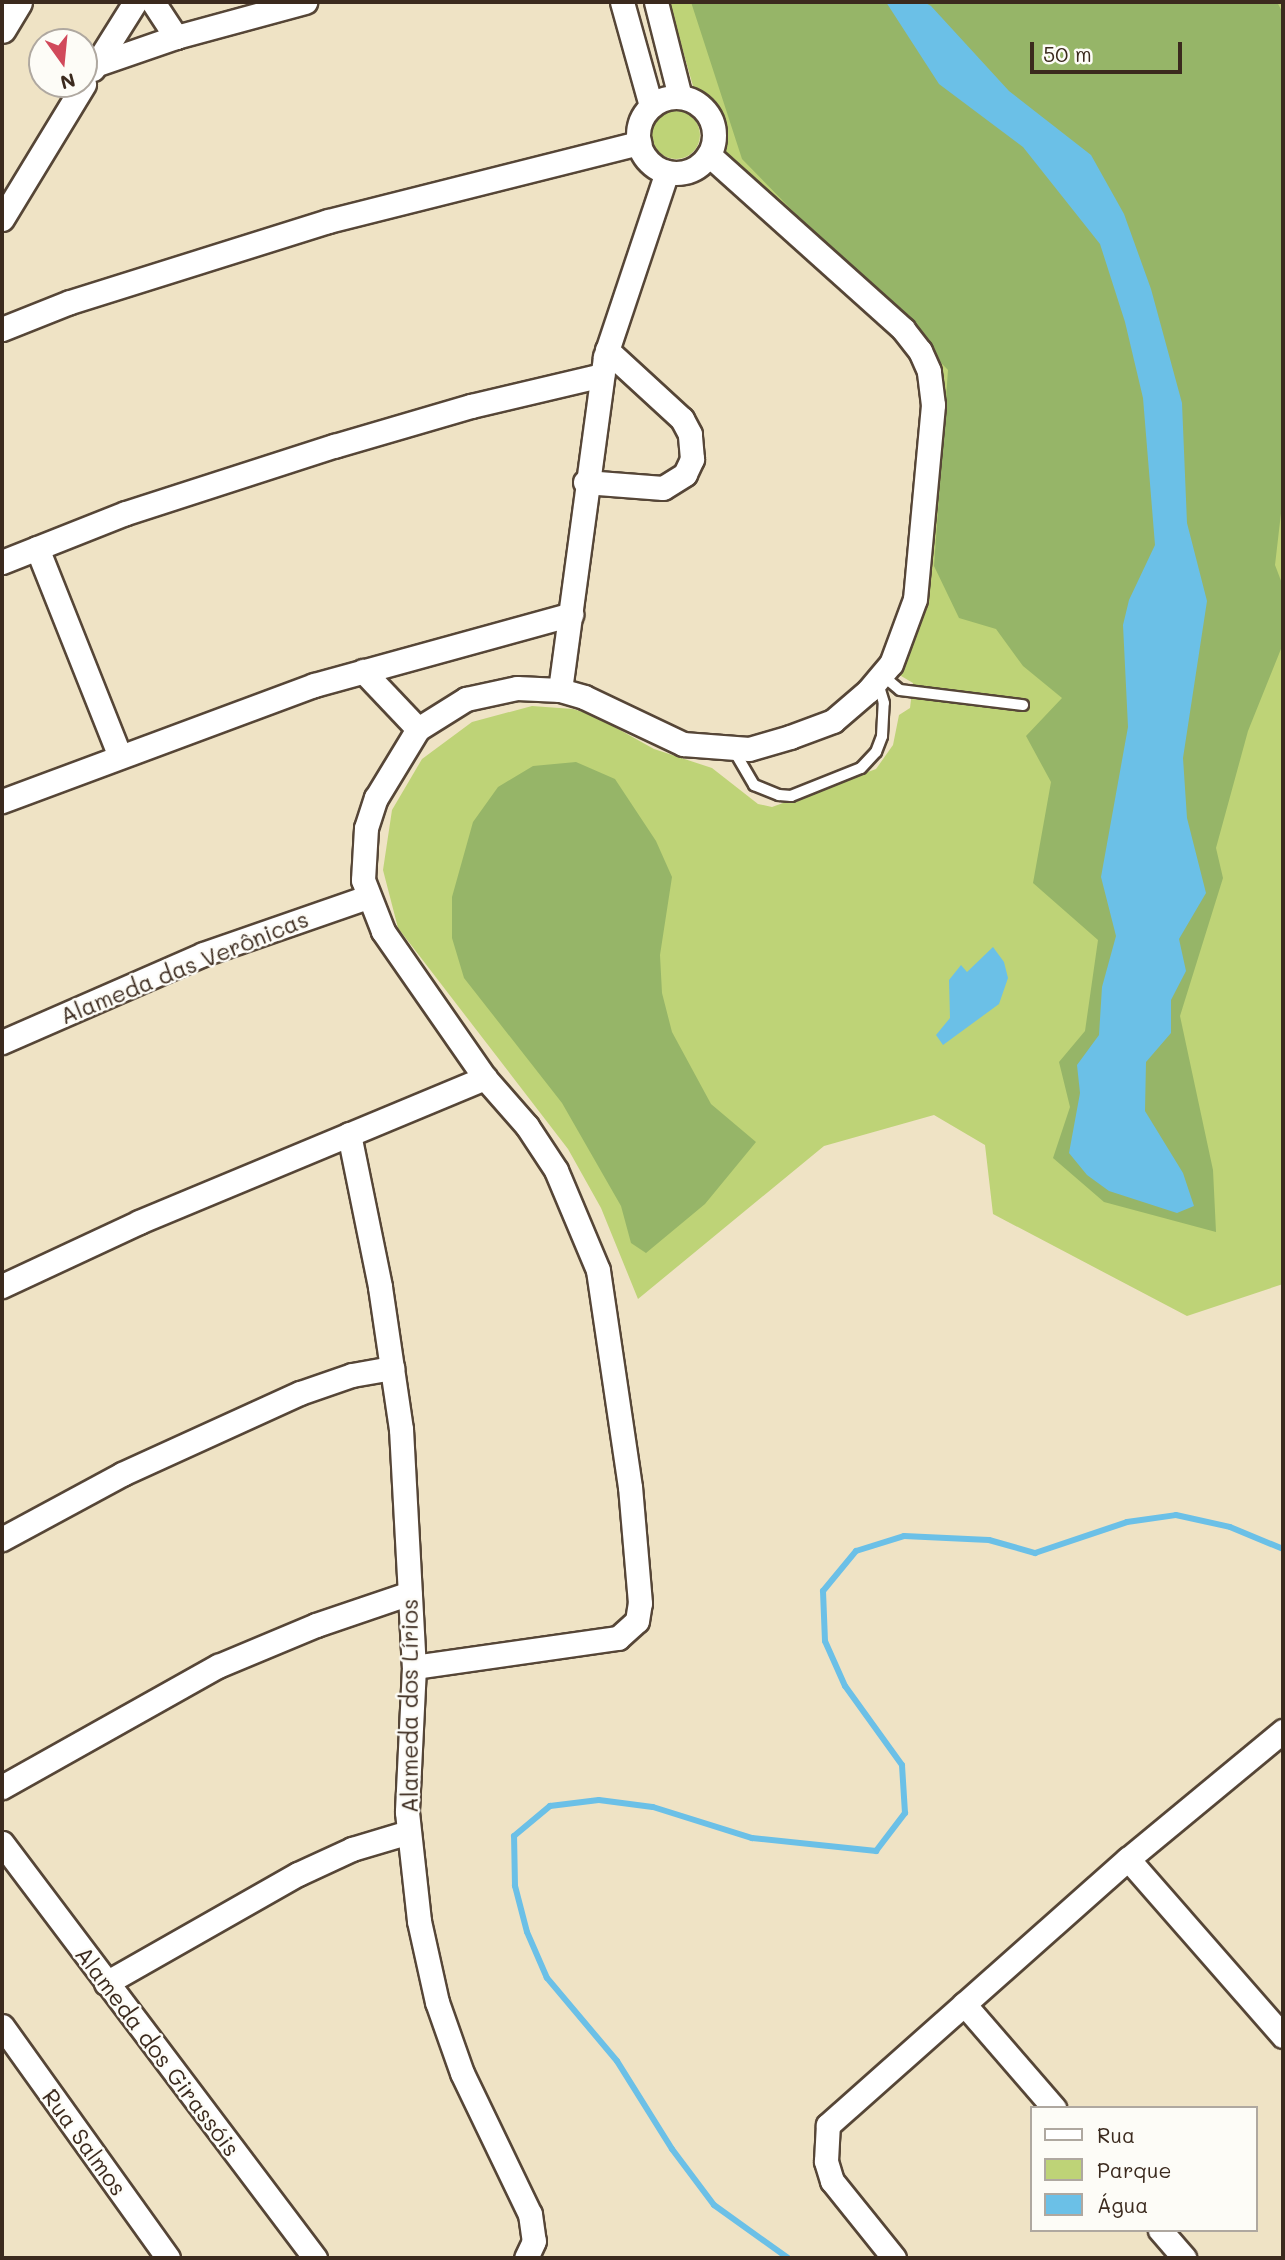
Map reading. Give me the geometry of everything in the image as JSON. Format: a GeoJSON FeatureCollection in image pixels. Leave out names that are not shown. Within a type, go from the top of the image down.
{"type":"FeatureCollection","features":[{"type":"Feature","properties":{"kind":"street"},"geometry":{"type":"LineString","coordinates":[[2,29],[18,2]]}},
{"type":"Feature","properties":{"kind":"street"},"geometry":{"type":"LineString","coordinates":[[98,61],[135,2]]}},
{"type":"Feature","properties":{"kind":"street"},"geometry":{"type":"LineString","coordinates":[[153,2],[176,37]]}},
{"type":"Feature","properties":{"kind":"street"},"geometry":{"type":"LineString","coordinates":[[98,72],[176,37],[305,2]]}},
{"type":"Feature","properties":{"kind":"street"},"geometry":{"type":"LineString","coordinates":[[622,2],[651,106]]}},
{"type":"Feature","properties":{"kind":"street"},"geometry":{"type":"LineString","coordinates":[[656,2],[680,97]]}},
{"type":"Feature","properties":{"kind":"street"},"geometry":{"type":"LineString","coordinates":[[680,97],[693,100],[712,119],[715,132],[709,155],[691,171],[667,172],[646,160],[639,143],[639,125],[651,106],[680,97]]}},
{"type":"Feature","properties":{"kind":"street"},"geometry":{"type":"LineString","coordinates":[[2,219],[75,98]]}},
{"type":"Feature","properties":{"kind":"street"},"geometry":{"type":"LineString","coordinates":[[2,328],[70,302],[328,221],[639,143]]}},
{"type":"Feature","properties":{"kind":"street"},"geometry":{"type":"LineString","coordinates":[[414,1667],[618,1638],[637,1621],[640,1603],[630,1487],[598,1270],[556,1170],[527,1126],[485,1078],[395,949],[368,897],[363,880],[366,828],[390,770],[418,729],[466,699],[517,688],[560,690],[683,744],[750,749],[833,721],[891,664],[915,599],[932,416],[929,371],[903,329],[709,155]]}},
{"type":"Feature","properties":{"kind":"street"},"geometry":{"type":"LineString","coordinates":[[560,690],[602,375],[607,351],[667,172]]}},
{"type":"Feature","properties":{"kind":"street"},"geometry":{"type":"LineString","coordinates":[[586,482],[663,488],[685,474],[692,459],[690,434],[682,419],[607,351]]}},
{"type":"Feature","properties":{"kind":"street"},"geometry":{"type":"LineString","coordinates":[[2,562],[126,513],[334,446],[471,406],[602,375]]}},
{"type":"Feature","properties":{"kind":"street"},"geometry":{"type":"LineString","coordinates":[[37,548],[119,754]]}},
{"type":"Feature","properties":{"kind":"street"},"geometry":{"type":"LineString","coordinates":[[2,801],[119,754],[363,671],[571,614]]}},
{"type":"Feature","properties":{"kind":"street"},"geometry":{"type":"LineString","coordinates":[[363,671],[418,729]]}},
{"type":"Feature","properties":{"kind":"street","name":"Alameda das Verônicas"},"geometry":{"type":"LineString","coordinates":[[2,1042],[203,954],[368,897]]}},
{"type":"Feature","properties":{"kind":"street"},"geometry":{"type":"LineString","coordinates":[[2,1286],[349,1134],[485,1078]]}},
{"type":"Feature","properties":{"kind":"street","name":"Alameda dos Lírios"},"geometry":{"type":"LineString","coordinates":[[349,1134],[401,1429],[414,1667],[409,1832],[419,1921],[437,2002],[461,2073],[530,2214],[534,2241],[526,2258]]}},
{"type":"Feature","properties":{"kind":"street"},"geometry":{"type":"LineString","coordinates":[[2,1539],[122,1474],[300,1393],[352,1375],[392,1368]]}},
{"type":"Feature","properties":{"kind":"street"},"geometry":{"type":"LineString","coordinates":[[2,1787],[218,1666],[316,1625],[410,1593]]}},
{"type":"Feature","properties":{"kind":"street"},"geometry":{"type":"LineString","coordinates":[[894,2258],[832,2181],[826,2161],[828,2125],[1128,1859],[1246,1757],[1283,1731]]}},
{"type":"Feature","properties":{"kind":"street"},"geometry":{"type":"LineString","coordinates":[[106,1983],[231,1908],[298,1874],[352,1849],[409,1832]]}},
{"type":"Feature","properties":{"kind":"street","name":"Alameda dos Girassóis"},"geometry":{"type":"LineString","coordinates":[[2,1843],[315,2258]]}},
{"type":"Feature","properties":{"kind":"street"},"geometry":{"type":"LineString","coordinates":[[1128,1859],[1283,2036]]}},
{"type":"Feature","properties":{"kind":"street"},"geometry":{"type":"LineString","coordinates":[[964,2004],[1052,2106]]}},
{"type":"Feature","properties":{"kind":"street","name":"Rua Salmos"},"geometry":{"type":"LineString","coordinates":[[2,2026],[168,2258]]}},
{"type":"Feature","properties":{"kind":"street"},"geometry":{"type":"LineString","coordinates":[[1162,2232],[1184,2258]]}},
{"type":"Feature","properties":{"kind":"lane"},"geometry":{"type":"LineString","coordinates":[[879,678],[900,690],[1023,705]]}},
{"type":"Feature","properties":{"kind":"lane"},"geometry":{"type":"LineString","coordinates":[[733,749],[754,785],[779,795],[791,796],[861,768],[876,752],[882,736],[884,703],[879,678]]}},
{"type":"Feature","properties":{"kind":"green space"},"geometry":{"type":"Polygon","coordinates":[[[669,2],[1283,2],[1283,1284],[1187,1316],[993,1214],[985,1145],[934,1115],[824,1146],[638,1299],[601,1208],[568,1149],[398,928],[383,870],[392,810],[422,759],[472,722],[532,706],[573,709],[593,715],[654,749],[712,768],[758,804],[772,807],[876,769],[893,745],[899,715],[910,708],[913,683],[896,673],[929,540],[940,454],[939,368],[736,171],[723,152],[721,126],[711,102],[693,86],[669,2]]]}},
{"type":"Feature","properties":{"kind":"green space"},"geometry":{"type":"Polygon","coordinates":[[[691,2],[1277,2],[1283,13],[1283,496],[1275,565],[1283,586],[1283,644],[1248,731],[1216,848],[1223,878],[1180,1016],[1213,1170],[1216,1232],[1104,1202],[1053,1158],[1070,1107],[1059,1062],[1085,1031],[1098,940],[1033,883],[1051,782],[1026,736],[1062,698],[1023,666],[996,629],[959,618],[934,566],[948,370],[742,159],[691,2]]]}},
{"type":"Feature","properties":{"kind":"green space"},"geometry":{"type":"Polygon","coordinates":[[[676,111],[685,112],[693,118],[699,126],[699,144],[693,152],[685,158],[676,159],[667,158],[659,152],[653,144],[652,135],[653,126],[659,118],[667,112],[676,111]]]}},
{"type":"Feature","properties":{"kind":"green space"},"geometry":{"type":"Polygon","coordinates":[[[576,762],[615,779],[656,841],[672,877],[660,955],[662,993],[672,1032],[711,1104],[756,1142],[705,1204],[646,1253],[631,1243],[621,1206],[562,1103],[464,978],[452,938],[452,897],[473,822],[498,787],[533,766],[576,762]]]}},
{"type":"Feature","properties":{"kind":"water"},"geometry":{"type":"Polygon","coordinates":[[[886,2],[924,2],[931,6],[1009,91],[1091,155],[1124,214],[1151,289],[1182,403],[1187,523],[1207,601],[1183,758],[1187,818],[1206,893],[1179,939],[1186,971],[1171,1000],[1171,1033],[1146,1062],[1145,1111],[1183,1173],[1194,1206],[1177,1213],[1109,1191],[1087,1175],[1069,1153],[1080,1093],[1077,1065],[1099,1035],[1102,987],[1116,936],[1101,877],[1128,727],[1123,625],[1129,600],[1155,545],[1143,398],[1125,322],[1100,244],[1023,147],[939,84],[886,2]]]}},
{"type":"Feature","properties":{"kind":"water"},"geometry":{"type":"Polygon","coordinates":[[[993,947],[1004,962],[1008,978],[999,1004],[943,1045],[936,1035],[950,1018],[949,980],[961,965],[967,972],[993,947]]]}},
{"type":"Feature","properties":{"kind":"waterway"},"geometry":{"type":"LineString","coordinates":[[788,2258],[714,2205],[672,2149],[617,2061],[547,1978],[527,1932],[515,1886],[514,1836],[550,1806],[599,1800],[653,1807],[752,1838],[876,1851],[905,1813],[902,1765],[845,1686],[825,1641],[823,1591],[856,1551],[904,1536],[989,1540],[1035,1553],[1127,1522],[1176,1515],[1230,1527],[1283,1549]]}}]}
